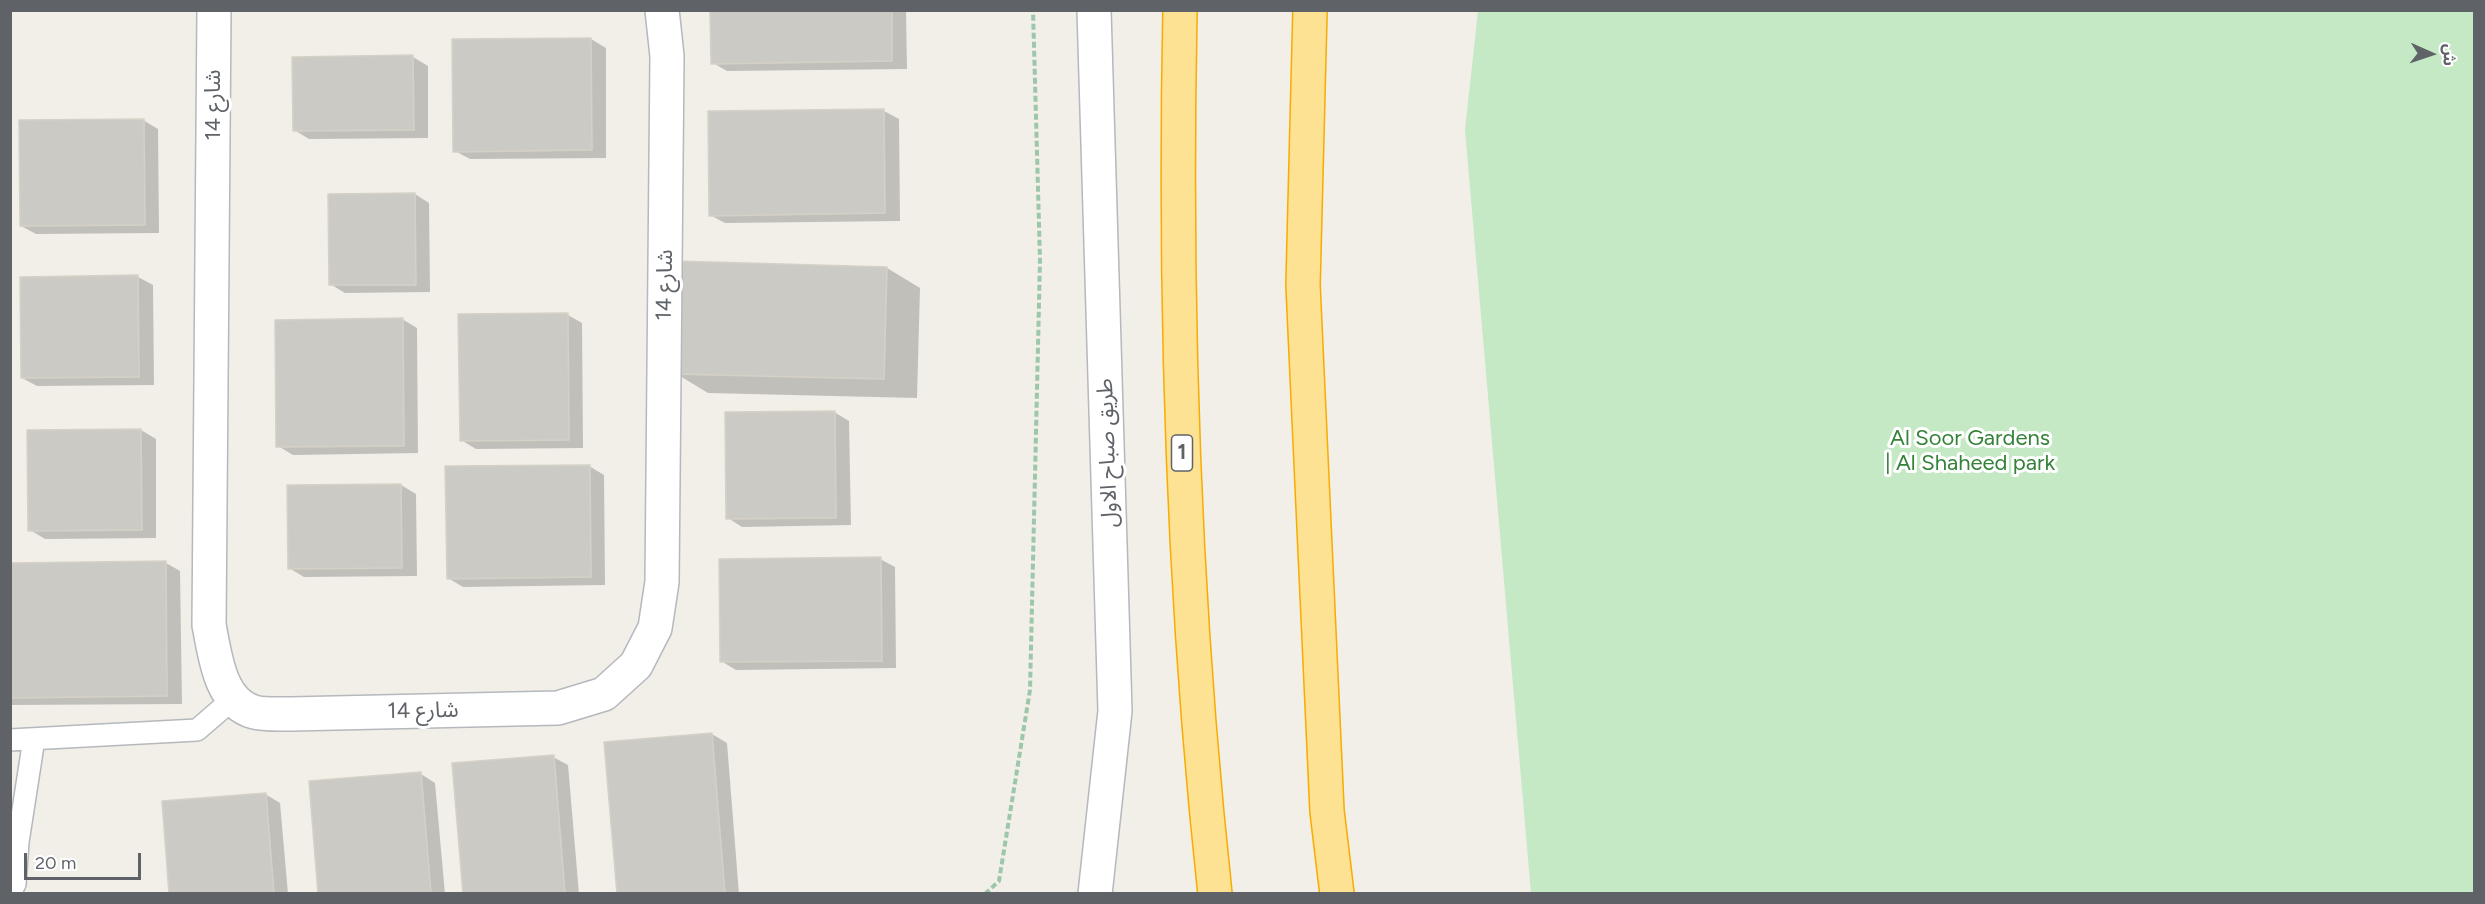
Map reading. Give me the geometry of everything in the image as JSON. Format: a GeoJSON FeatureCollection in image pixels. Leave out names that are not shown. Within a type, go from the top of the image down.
{"type":"FeatureCollection","features":[{"type":"Feature","properties":{"kind":"highway","name":"1"},"geometry":{"type":"LineString","coordinates":[[1180,10],[1177,165],[1180,398],[1188,589],[1215,894]]}},
{"type":"Feature","properties":{"kind":"highway"},"geometry":{"type":"LineString","coordinates":[[1310,10],[1303,285],[1328,812],[1337,894]]}},
{"type":"Feature","properties":{"kind":"street","name":"شارع 14"},"geometry":{"type":"LineString","coordinates":[[214,10],[209,625],[217,668],[232,699],[253,712],[291,714],[558,708],[604,694],[636,665],[655,628],[662,582],[668,56],[662,10]]}},
{"type":"Feature","properties":{"kind":"street","name":"طريق صباح الاول"},"geometry":{"type":"LineString","coordinates":[[1094,10],[1115,711],[1095,894]]}},
{"type":"Feature","properties":{"kind":"lane"},"geometry":{"type":"LineString","coordinates":[[10,740],[197,730],[232,699]]}},
{"type":"Feature","properties":{"kind":"lane"},"geometry":{"type":"LineString","coordinates":[[10,893],[15,884],[18,842],[34,739]]}},
{"type":"Feature","properties":{"kind":"path"},"geometry":{"type":"LineString","coordinates":[[986,894],[999,881],[1030,690],[1040,260],[1033,10]]}},
{"type":"Feature","properties":{"kind":"green space","name":"Al Soor Gardens | Al Shaheed park"},"geometry":{"type":"Polygon","coordinates":[[[1478,11],[2474,11],[2474,893],[1531,893],[1465,130],[1478,11]]]}},
{"type":"Feature","properties":{"kind":"building"},"geometry":{"type":"Polygon","coordinates":[[[710,10],[892,10],[892,61],[711,64],[710,10]]]}},
{"type":"Feature","properties":{"kind":"building"},"geometry":{"type":"Polygon","coordinates":[[[591,38],[592,150],[453,152],[452,39],[591,38]]]}},
{"type":"Feature","properties":{"kind":"building"},"geometry":{"type":"Polygon","coordinates":[[[413,55],[414,130],[293,131],[292,57],[413,55]]]}},
{"type":"Feature","properties":{"kind":"building"},"geometry":{"type":"Polygon","coordinates":[[[884,109],[885,213],[709,216],[708,111],[884,109]]]}},
{"type":"Feature","properties":{"kind":"building"},"geometry":{"type":"Polygon","coordinates":[[[144,119],[145,225],[20,226],[19,120],[144,119]]]}},
{"type":"Feature","properties":{"kind":"building"},"geometry":{"type":"Polygon","coordinates":[[[415,193],[416,285],[329,285],[328,194],[415,193]]]}},
{"type":"Feature","properties":{"kind":"building"},"geometry":{"type":"Polygon","coordinates":[[[677,261],[887,267],[884,379],[673,374],[677,261]]]}},
{"type":"Feature","properties":{"kind":"building"},"geometry":{"type":"Polygon","coordinates":[[[138,275],[139,377],[21,378],[20,277],[138,275]]]}},
{"type":"Feature","properties":{"kind":"building"},"geometry":{"type":"Polygon","coordinates":[[[568,313],[569,440],[460,441],[458,314],[568,313]]]}},
{"type":"Feature","properties":{"kind":"building"},"geometry":{"type":"Polygon","coordinates":[[[403,318],[404,446],[276,447],[275,320],[403,318]]]}},
{"type":"Feature","properties":{"kind":"building"},"geometry":{"type":"Polygon","coordinates":[[[835,411],[836,518],[726,519],[725,412],[835,411]]]}},
{"type":"Feature","properties":{"kind":"building"},"geometry":{"type":"Polygon","coordinates":[[[141,429],[142,530],[28,531],[27,430],[141,429]]]}},
{"type":"Feature","properties":{"kind":"building"},"geometry":{"type":"Polygon","coordinates":[[[590,465],[591,577],[447,579],[445,466],[590,465]]]}},
{"type":"Feature","properties":{"kind":"building"},"geometry":{"type":"Polygon","coordinates":[[[401,484],[402,568],[288,569],[287,485],[401,484]]]}},
{"type":"Feature","properties":{"kind":"building"},"geometry":{"type":"Polygon","coordinates":[[[881,557],[882,661],[720,662],[719,559],[881,557]]]}},
{"type":"Feature","properties":{"kind":"building"},"geometry":{"type":"Polygon","coordinates":[[[166,561],[167,696],[10,698],[10,563],[166,561]]]}},
{"type":"Feature","properties":{"kind":"building"},"geometry":{"type":"Polygon","coordinates":[[[712,733],[725,894],[617,894],[604,742],[712,733]]]}},
{"type":"Feature","properties":{"kind":"building"},"geometry":{"type":"Polygon","coordinates":[[[554,755],[565,894],[463,894],[452,763],[554,755]]]}},
{"type":"Feature","properties":{"kind":"building"},"geometry":{"type":"Polygon","coordinates":[[[421,772],[431,894],[318,894],[309,781],[421,772]]]}},
{"type":"Feature","properties":{"kind":"building"},"geometry":{"type":"Polygon","coordinates":[[[266,793],[274,894],[169,894],[162,801],[266,793]]]}}]}
